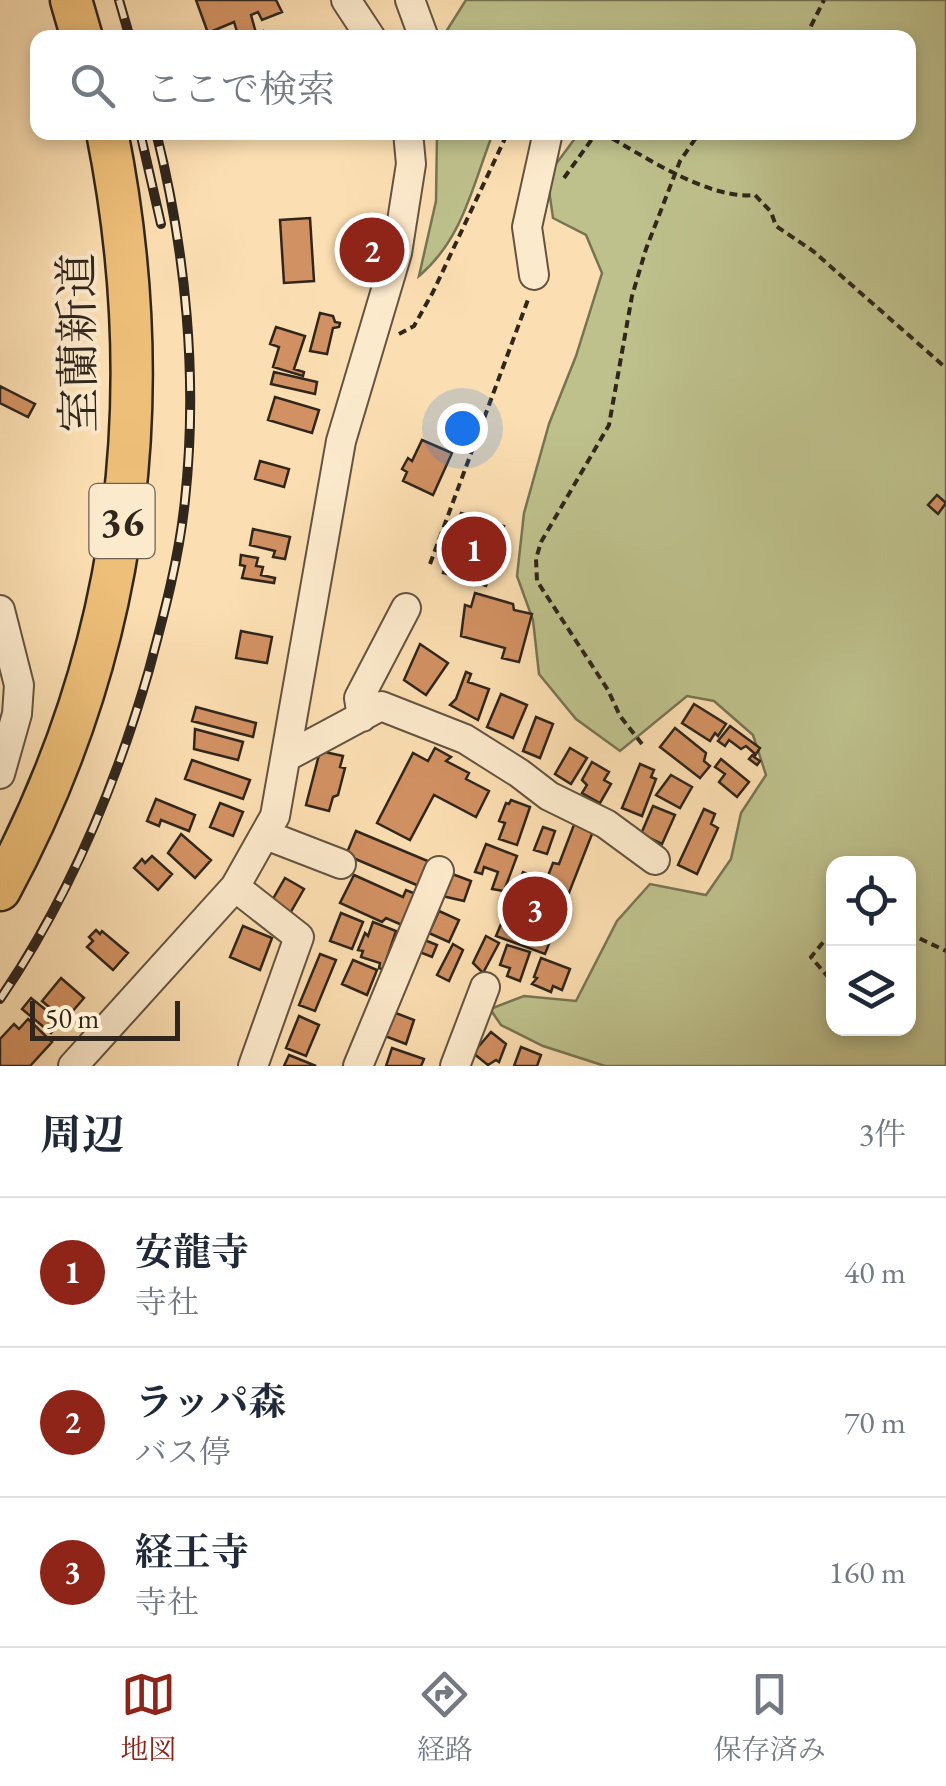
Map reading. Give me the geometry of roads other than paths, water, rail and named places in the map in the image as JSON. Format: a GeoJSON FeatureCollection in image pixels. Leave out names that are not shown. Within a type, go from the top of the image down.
{"type":"FeatureCollection","features":[{"type":"Feature","properties":{"kind":"highway"},"geometry":{"type":"LineString","coordinates":[[44,0],[53,30]]}},
{"type":"Feature","properties":{"kind":"highway"},"geometry":{"type":"LineString","coordinates":[[70,0],[79,30]]}},
{"type":"Feature","properties":{"kind":"highway","name":"室蘭新道"},"geometry":{"type":"LineString","coordinates":[[0,833],[32,764],[69,653],[100,501],[106,429],[106,313],[98,224],[82,140]]}},
{"type":"Feature","properties":{"kind":"highway","name":"室蘭新道"},"geometry":{"type":"LineString","coordinates":[[0,890],[60,766],[96,654],[116,565],[134,385],[128,260],[109,140]]}},
{"type":"Feature","properties":{"kind":"street"},"geometry":{"type":"LineString","coordinates":[[346,0],[366,30]]}},
{"type":"Feature","properties":{"kind":"street"},"geometry":{"type":"LineString","coordinates":[[410,0],[421,30]]}},
{"type":"Feature","properties":{"kind":"street"},"geometry":{"type":"LineString","coordinates":[[73,1066],[235,887],[275,816],[340,441],[396,253],[411,164],[409,140]]}},
{"type":"Feature","properties":{"kind":"street"},"geometry":{"type":"LineString","coordinates":[[534,275],[528,227],[546,140]]}},
{"type":"Feature","properties":{"kind":"street"},"geometry":{"type":"LineString","coordinates":[[362,717],[360,698],[406,608]]}},
{"type":"Feature","properties":{"kind":"street"},"geometry":{"type":"LineString","coordinates":[[0,610],[6,649],[18,686],[17,714],[0,774]]}},
{"type":"Feature","properties":{"kind":"street"},"geometry":{"type":"LineString","coordinates":[[286,757],[381,706],[465,739],[548,796],[606,824],[655,860]]}},
{"type":"Feature","properties":{"kind":"street"},"geometry":{"type":"LineString","coordinates":[[266,835],[341,864]]}},
{"type":"Feature","properties":{"kind":"street"},"geometry":{"type":"LineString","coordinates":[[358,1066],[440,870]]}},
{"type":"Feature","properties":{"kind":"street"},"geometry":{"type":"LineString","coordinates":[[235,887],[299,937],[252,1066]]}},
{"type":"Feature","properties":{"kind":"street"},"geometry":{"type":"LineString","coordinates":[[455,1066],[485,987]]}},
{"type":"Feature","properties":{"kind":"railway"},"geometry":{"type":"LineString","coordinates":[[119,0],[128,30]]}},
{"type":"Feature","properties":{"kind":"railway"},"geometry":{"type":"LineString","coordinates":[[142,140],[161,224]]}},
{"type":"Feature","properties":{"kind":"railway"},"geometry":{"type":"LineString","coordinates":[[0,999],[48,922],[105,799],[149,670],[179,544],[189,454],[187,315],[175,223],[158,140]]}},
{"type":"Feature","properties":{"kind":"place","name":"ラッパ森"},"geometry":{"type":"Point","coordinates":[372,250]}},
{"type":"Feature","properties":{"kind":"place","name":"安龍寺"},"geometry":{"type":"Point","coordinates":[474,549]}},
{"type":"Feature","properties":{"kind":"place","name":"経王寺"},"geometry":{"type":"Point","coordinates":[535,909]}}]}
